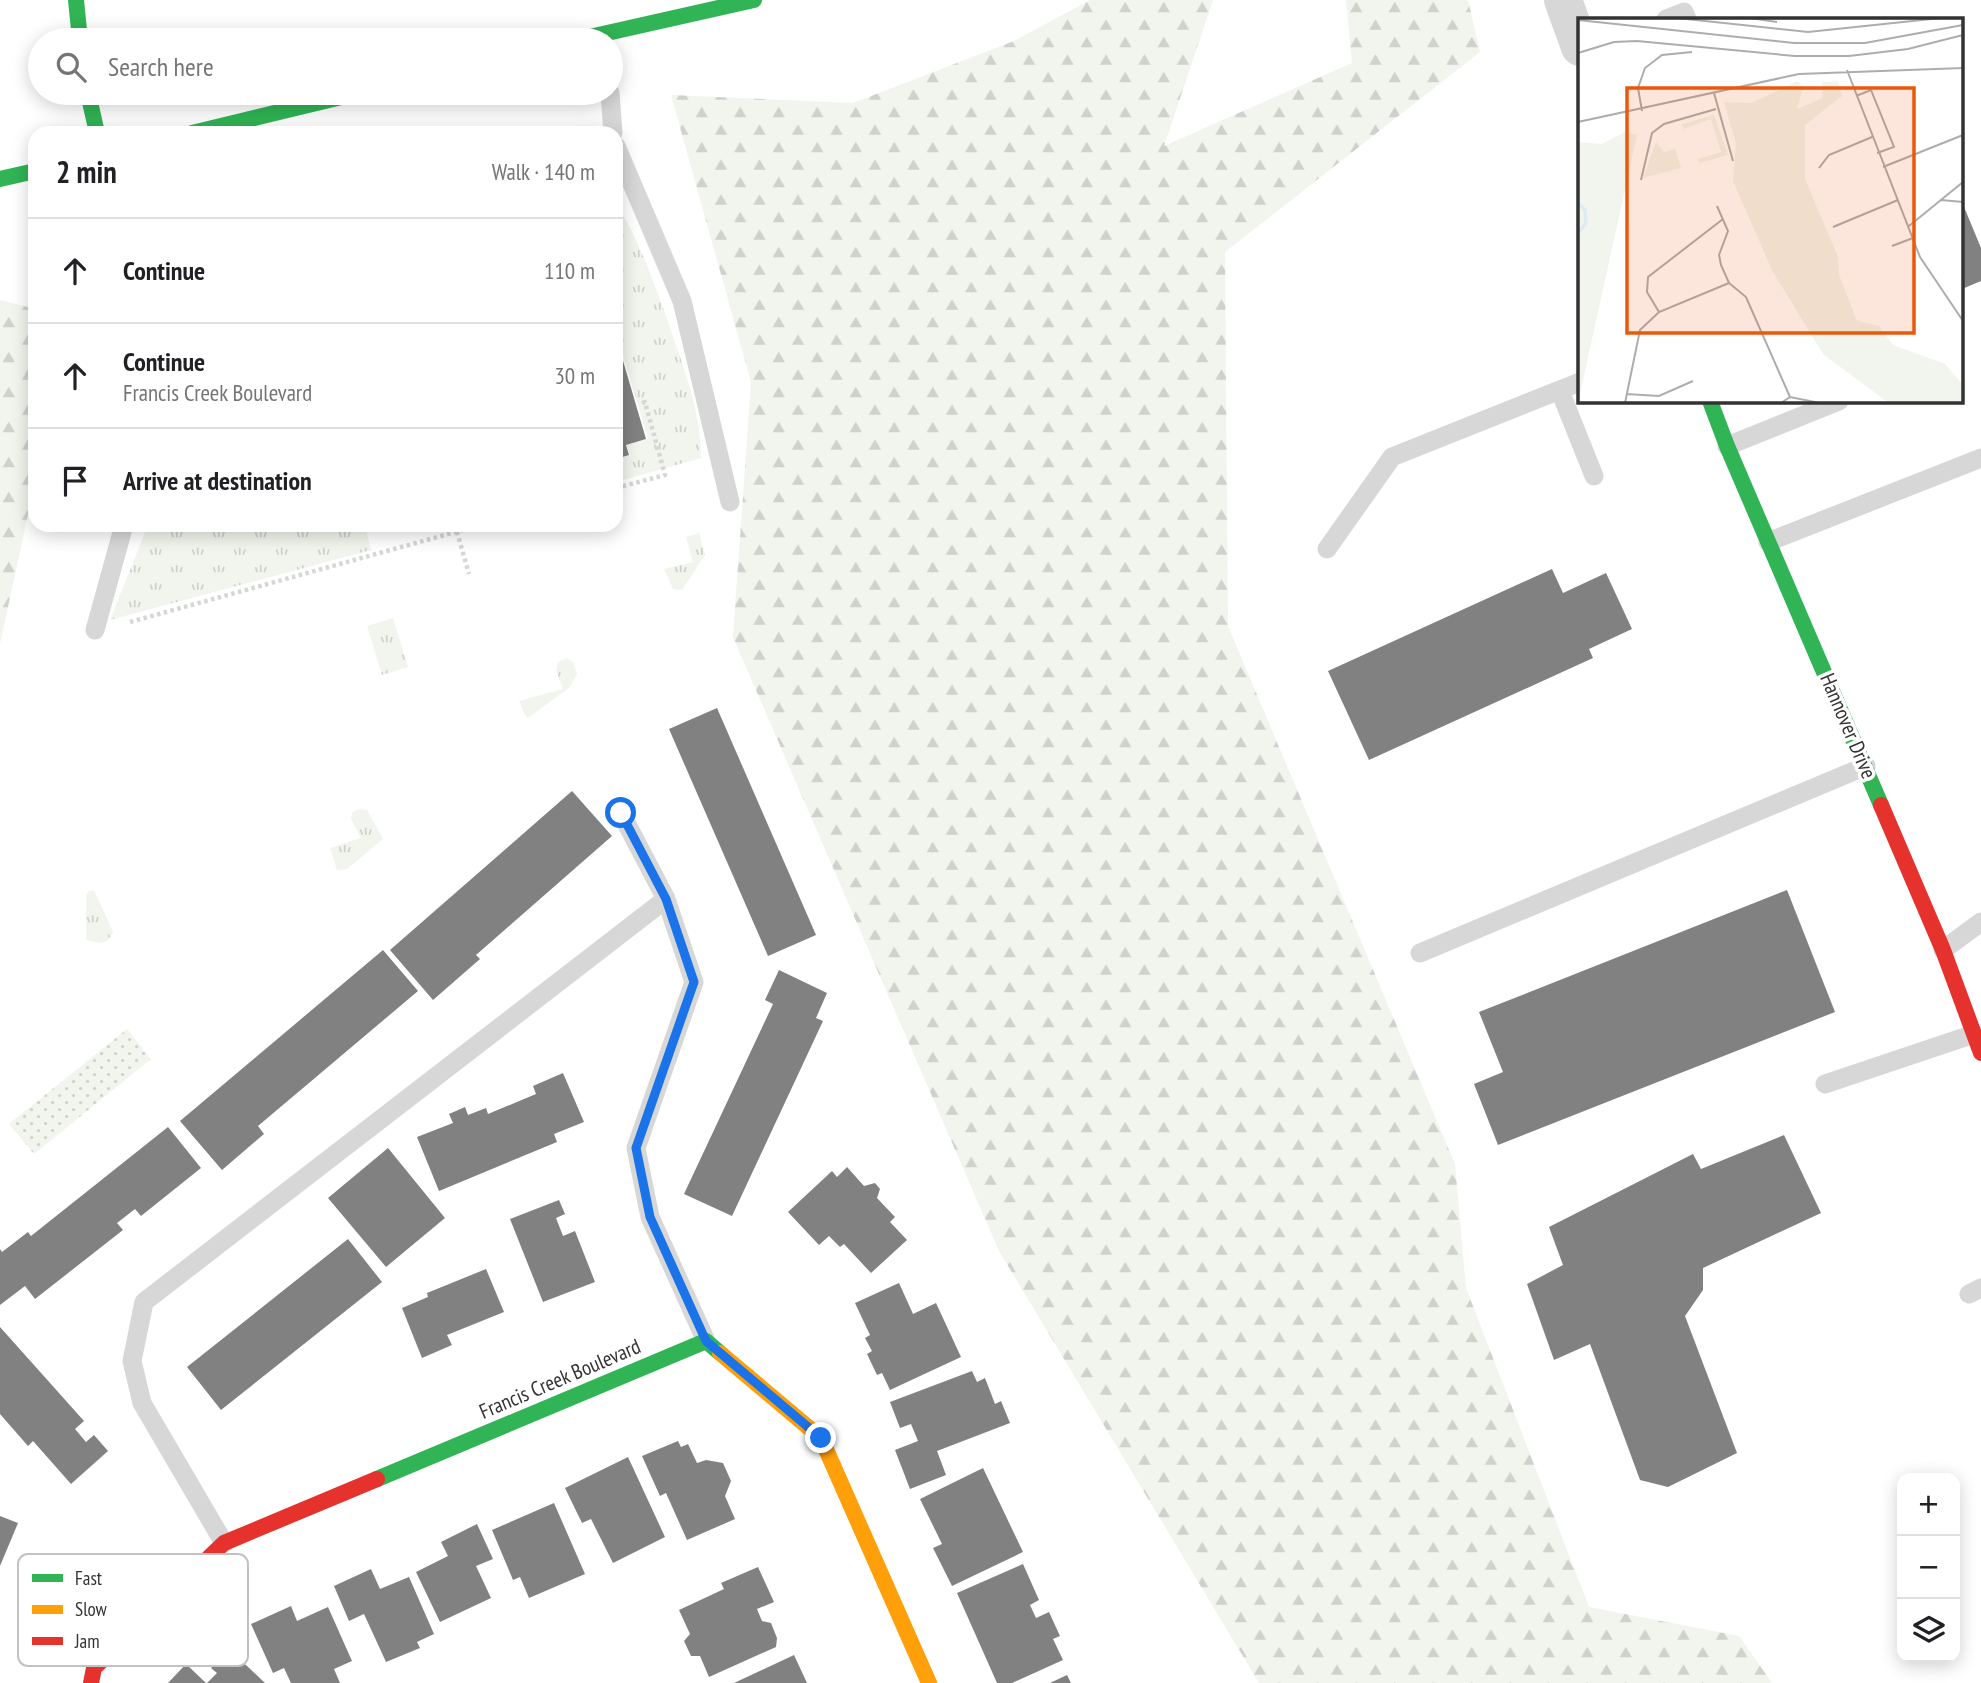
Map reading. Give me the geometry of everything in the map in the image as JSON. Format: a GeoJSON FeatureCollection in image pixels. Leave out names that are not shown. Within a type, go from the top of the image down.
{"type":"FeatureCollection","features":[{"type":"Feature","properties":{"kind":"main road"},"geometry":{"type":"LineString","coordinates":[[76,0],[79,28]]}},
{"type":"Feature","properties":{"kind":"main road"},"geometry":{"type":"LineString","coordinates":[[623,32],[754,0]]}},
{"type":"Feature","properties":{"kind":"main road"},"geometry":{"type":"LineString","coordinates":[[91,105],[96,126]]}},
{"type":"Feature","properties":{"kind":"main road"},"geometry":{"type":"LineString","coordinates":[[221,126],[308,105]]}},
{"type":"Feature","properties":{"kind":"main road"},"geometry":{"type":"LineString","coordinates":[[0,179],[28,173]]}},
{"type":"Feature","properties":{"kind":"main road","name":"Hannover Drive"},"geometry":{"type":"LineString","coordinates":[[1710,402],[1943,950],[1981,1053]]}},
{"type":"Feature","properties":{"kind":"main road"},"geometry":{"type":"LineString","coordinates":[[706,1341],[821,1438],[929,1683]]}},
{"type":"Feature","properties":{"kind":"main road","name":"Francis Creek Boulevard"},"geometry":{"type":"LineString","coordinates":[[213,1554],[224,1543],[706,1341]]}},
{"type":"Feature","properties":{"kind":"main road","name":"Francis Creek Boulevard"},"geometry":{"type":"LineString","coordinates":[[91,1683],[96,1666]]}},
{"type":"Feature","properties":{"kind":"street"},"geometry":{"type":"LineString","coordinates":[[1563,0],[1578,41]]}},
{"type":"Feature","properties":{"kind":"lane"},"geometry":{"type":"LineString","coordinates":[[1669,18],[1684,12],[1687,18]]}},
{"type":"Feature","properties":{"kind":"lane"},"geometry":{"type":"LineString","coordinates":[[611,105],[612,126]]}},
{"type":"Feature","properties":{"kind":"lane"},"geometry":{"type":"LineString","coordinates":[[623,162],[682,301],[730,502]]}},
{"type":"Feature","properties":{"kind":"lane"},"geometry":{"type":"LineString","coordinates":[[1327,548],[1392,457],[1578,383]]}},
{"type":"Feature","properties":{"kind":"lane"},"geometry":{"type":"LineString","coordinates":[[1560,391],[1594,476]]}},
{"type":"Feature","properties":{"kind":"lane"},"geometry":{"type":"LineString","coordinates":[[1727,446],[1837,402]]}},
{"type":"Feature","properties":{"kind":"lane"},"geometry":{"type":"LineString","coordinates":[[1769,542],[1981,458]]}},
{"type":"Feature","properties":{"kind":"lane"},"geometry":{"type":"LineString","coordinates":[[95,630],[122,532]]}},
{"type":"Feature","properties":{"kind":"lane"},"geometry":{"type":"LineString","coordinates":[[1420,953],[1866,766]]}},
{"type":"Feature","properties":{"kind":"lane"},"geometry":{"type":"LineString","coordinates":[[621,813],[666,899],[694,982],[636,1148],[650,1217],[706,1341]]}},
{"type":"Feature","properties":{"kind":"lane"},"geometry":{"type":"LineString","coordinates":[[224,1543],[142,1403],[132,1361],[144,1302],[666,899]]}},
{"type":"Feature","properties":{"kind":"lane"},"geometry":{"type":"LineString","coordinates":[[1943,950],[1981,922]]}},
{"type":"Feature","properties":{"kind":"lane"},"geometry":{"type":"LineString","coordinates":[[1825,1084],[1974,1034]]}},
{"type":"Feature","properties":{"kind":"path"},"geometry":{"type":"LineString","coordinates":[[623,486],[665,475],[645,402],[640,404]]}},
{"type":"Feature","properties":{"kind":"path"},"geometry":{"type":"LineString","coordinates":[[130,622],[453,532]]}},
{"type":"Feature","properties":{"kind":"path"},"geometry":{"type":"LineString","coordinates":[[457,532],[469,574]]}},
{"type":"Feature","properties":{"kind":"green space"},"geometry":{"type":"Polygon","coordinates":[[[1090,0],[1213,0],[1164,146],[1352,63],[1346,0],[1468,0],[1480,52],[1225,252],[1228,626],[1455,1164],[1466,1288],[1589,1607],[1739,1636],[1772,1683],[1259,1683],[999,1251],[733,637],[751,382],[671,95],[853,103],[1014,41],[1090,0]]]}},
{"type":"Feature","properties":{"kind":"green space"},"geometry":{"type":"Polygon","coordinates":[[[623,215],[657,291],[690,389],[698,423],[701,458],[623,480],[623,457],[630,455],[627,445],[648,439],[623,355],[623,215]]]}},
{"type":"Feature","properties":{"kind":"green space"},"geometry":{"type":"Polygon","coordinates":[[[0,300],[28,307],[28,514],[0,644],[0,300]]]}},
{"type":"Feature","properties":{"kind":"green space"},"geometry":{"type":"Polygon","coordinates":[[[145,532],[367,532],[371,550],[110,620],[145,532]]]}},
{"type":"Feature","properties":{"kind":"green space"},"geometry":{"type":"Polygon","coordinates":[[[699,533],[705,555],[682,590],[673,589],[664,569],[693,562],[686,537],[699,533]]]}},
{"type":"Feature","properties":{"kind":"green space"},"geometry":{"type":"Polygon","coordinates":[[[393,618],[408,667],[382,675],[367,626],[393,618]]]}},
{"type":"Feature","properties":{"kind":"green space"},"geometry":{"type":"Polygon","coordinates":[[[567,658],[573,662],[577,674],[570,687],[528,718],[519,701],[563,689],[556,670],[558,662],[567,658]]]}},
{"type":"Feature","properties":{"kind":"green space"},"geometry":{"type":"Polygon","coordinates":[[[358,809],[367,810],[383,839],[347,869],[337,870],[330,848],[361,838],[351,819],[352,813],[358,809]]]}},
{"type":"Feature","properties":{"kind":"green space"},"geometry":{"type":"Polygon","coordinates":[[[94,890],[113,932],[102,943],[86,939],[86,895],[94,890]]]}},
{"type":"Feature","properties":{"kind":"green space"},"geometry":{"type":"Polygon","coordinates":[[[127,1029],[151,1059],[34,1154],[9,1124],[127,1029]]]}},
{"type":"Feature","properties":{"kind":"building"},"geometry":{"type":"Polygon","coordinates":[[[1964,207],[1981,248],[1981,281],[1964,288],[1964,207]]]}},
{"type":"Feature","properties":{"kind":"building"},"geometry":{"type":"Polygon","coordinates":[[[623,361],[646,439],[626,445],[629,455],[623,457],[623,361]]]}},
{"type":"Feature","properties":{"kind":"building"},"geometry":{"type":"Polygon","coordinates":[[[1552,569],[1563,593],[1606,573],[1632,629],[1589,649],[1593,658],[1369,760],[1328,671],[1552,569]]]}},
{"type":"Feature","properties":{"kind":"building"},"geometry":{"type":"Polygon","coordinates":[[[717,708],[816,935],[768,956],[669,729],[717,708]]]}},
{"type":"Feature","properties":{"kind":"building"},"geometry":{"type":"Polygon","coordinates":[[[572,791],[612,836],[476,955],[480,959],[433,1000],[390,950],[572,791]]]}},
{"type":"Feature","properties":{"kind":"building"},"geometry":{"type":"Polygon","coordinates":[[[1787,890],[1835,1012],[1498,1145],[1474,1084],[1503,1072],[1479,1012],[1787,890]]]}},
{"type":"Feature","properties":{"kind":"building"},"geometry":{"type":"Polygon","coordinates":[[[383,950],[418,991],[258,1126],[264,1134],[222,1170],[180,1121],[383,950]]]}},
{"type":"Feature","properties":{"kind":"building"},"geometry":{"type":"Polygon","coordinates":[[[779,970],[827,993],[816,1018],[823,1021],[732,1216],[684,1194],[773,1004],[765,1000],[779,970]]]}},
{"type":"Feature","properties":{"kind":"building"},"geometry":{"type":"Polygon","coordinates":[[[563,1073],[584,1122],[554,1134],[557,1142],[439,1191],[417,1137],[453,1123],[449,1114],[465,1107],[468,1115],[486,1108],[488,1114],[536,1094],[533,1086],[563,1073]]]}},
{"type":"Feature","properties":{"kind":"building"},"geometry":{"type":"Polygon","coordinates":[[[168,1127],[201,1168],[141,1216],[135,1209],[117,1223],[123,1230],[35,1299],[25,1286],[0,1305],[0,1249],[2,1252],[28,1232],[31,1236],[168,1127]]]}},
{"type":"Feature","properties":{"kind":"building"},"geometry":{"type":"Polygon","coordinates":[[[1784,1135],[1821,1213],[1703,1268],[1703,1290],[1685,1316],[1737,1453],[1668,1487],[1640,1480],[1590,1344],[1554,1360],[1527,1284],[1563,1265],[1549,1227],[1693,1154],[1701,1169],[1784,1135]]]}},
{"type":"Feature","properties":{"kind":"building"},"geometry":{"type":"Polygon","coordinates":[[[388,1148],[445,1218],[386,1267],[328,1198],[388,1148]]]}},
{"type":"Feature","properties":{"kind":"building"},"geometry":{"type":"Polygon","coordinates":[[[847,1167],[864,1186],[875,1183],[880,1189],[877,1198],[895,1217],[890,1222],[907,1240],[871,1273],[844,1244],[840,1247],[829,1236],[819,1245],[788,1212],[832,1171],[837,1177],[847,1167]]]}},
{"type":"Feature","properties":{"kind":"building"},"geometry":{"type":"Polygon","coordinates":[[[559,1200],[565,1214],[556,1218],[563,1236],[575,1231],[595,1282],[543,1302],[510,1219],[559,1200]]]}},
{"type":"Feature","properties":{"kind":"building"},"geometry":{"type":"Polygon","coordinates":[[[348,1239],[382,1282],[221,1410],[187,1367],[348,1239]]]}},
{"type":"Feature","properties":{"kind":"building"},"geometry":{"type":"Polygon","coordinates":[[[486,1269],[504,1312],[447,1335],[452,1345],[422,1358],[402,1308],[428,1297],[427,1293],[486,1269]]]}},
{"type":"Feature","properties":{"kind":"building"},"geometry":{"type":"Polygon","coordinates":[[[899,1283],[913,1314],[936,1303],[961,1357],[890,1390],[882,1373],[877,1375],[867,1354],[872,1351],[865,1338],[870,1335],[855,1303],[899,1283]]]}},
{"type":"Feature","properties":{"kind":"building"},"geometry":{"type":"Polygon","coordinates":[[[0,1327],[84,1421],[75,1429],[86,1442],[94,1435],[108,1451],[71,1484],[33,1441],[28,1446],[0,1414],[0,1327]]]}},
{"type":"Feature","properties":{"kind":"building"},"geometry":{"type":"Polygon","coordinates":[[[972,1371],[977,1382],[985,1378],[995,1404],[1001,1401],[1010,1423],[937,1451],[946,1475],[910,1489],[895,1450],[918,1441],[911,1424],[900,1428],[890,1402],[972,1371]]]}},
{"type":"Feature","properties":{"kind":"building"},"geometry":{"type":"Polygon","coordinates":[[[678,1441],[681,1447],[688,1444],[697,1463],[706,1460],[723,1463],[731,1481],[725,1496],[735,1519],[687,1540],[666,1493],[660,1496],[642,1456],[678,1441]]]}},
{"type":"Feature","properties":{"kind":"building"},"geometry":{"type":"Polygon","coordinates":[[[628,1457],[665,1537],[613,1563],[591,1519],[582,1523],[565,1488],[628,1457]]]}},
{"type":"Feature","properties":{"kind":"building"},"geometry":{"type":"Polygon","coordinates":[[[983,1468],[1023,1552],[952,1586],[933,1548],[942,1544],[920,1499],[983,1468]]]}},
{"type":"Feature","properties":{"kind":"building"},"geometry":{"type":"Polygon","coordinates":[[[554,1503],[585,1574],[529,1598],[520,1577],[513,1580],[492,1530],[554,1503]]]}},
{"type":"Feature","properties":{"kind":"building"},"geometry":{"type":"Polygon","coordinates":[[[0,1516],[18,1523],[0,1566],[0,1516]]]}},
{"type":"Feature","properties":{"kind":"building"},"geometry":{"type":"Polygon","coordinates":[[[477,1524],[493,1559],[476,1566],[491,1598],[440,1622],[416,1572],[448,1556],[441,1542],[477,1524]]]}},
{"type":"Feature","properties":{"kind":"building"},"geometry":{"type":"Polygon","coordinates":[[[1023,1564],[1039,1600],[1030,1605],[1036,1618],[1049,1612],[1060,1636],[1053,1639],[1063,1660],[1012,1683],[997,1683],[957,1593],[1023,1564]]]}},
{"type":"Feature","properties":{"kind":"building"},"geometry":{"type":"Polygon","coordinates":[[[758,1567],[774,1602],[757,1609],[762,1621],[771,1623],[777,1638],[776,1647],[709,1677],[700,1656],[691,1656],[684,1641],[690,1634],[679,1610],[724,1589],[721,1583],[758,1567]]]}},
{"type":"Feature","properties":{"kind":"building"},"geometry":{"type":"Polygon","coordinates":[[[371,1569],[380,1589],[409,1577],[434,1634],[417,1642],[420,1648],[386,1662],[364,1614],[349,1621],[334,1586],[371,1569]]]}},
{"type":"Feature","properties":{"kind":"building"},"geometry":{"type":"Polygon","coordinates":[[[291,1606],[297,1621],[328,1607],[352,1661],[334,1669],[340,1683],[291,1683],[284,1668],[273,1673],[251,1624],[291,1606]]]}},
{"type":"Feature","properties":{"kind":"building"},"geometry":{"type":"Polygon","coordinates":[[[794,1655],[807,1683],[734,1683],[794,1655]]]}},
{"type":"Feature","properties":{"kind":"building"},"geometry":{"type":"Polygon","coordinates":[[[184,1666],[188,1666],[206,1683],[168,1683],[184,1666]]]}},
{"type":"Feature","properties":{"kind":"building"},"geometry":{"type":"Polygon","coordinates":[[[247,1666],[265,1683],[207,1683],[217,1673],[211,1668],[247,1666]]]}},
{"type":"Feature","properties":{"kind":"building"},"geometry":{"type":"Polygon","coordinates":[[[1067,1675],[1071,1683],[1050,1683],[1067,1675]]]}},
{"type":"Feature","properties":{"kind":"traffic: fast"},"geometry":{"type":"LineString","coordinates":[[76,0],[79,28]]}},
{"type":"Feature","properties":{"kind":"traffic: fast"},"geometry":{"type":"LineString","coordinates":[[623,29],[754,0]]}},
{"type":"Feature","properties":{"kind":"traffic: fast"},"geometry":{"type":"LineString","coordinates":[[91,105],[95,126]]}},
{"type":"Feature","properties":{"kind":"traffic: fast"},"geometry":{"type":"LineString","coordinates":[[221,126],[308,105]]}},
{"type":"Feature","properties":{"kind":"traffic: fast"},"geometry":{"type":"LineString","coordinates":[[0,179],[28,173]]}},
{"type":"Feature","properties":{"kind":"traffic: fast"},"geometry":{"type":"LineString","coordinates":[[1710,402],[1881,805]]}},
{"type":"Feature","properties":{"kind":"traffic: fast"},"geometry":{"type":"LineString","coordinates":[[377,1479],[706,1341],[720,1353]]}},
{"type":"Feature","properties":{"kind":"traffic: slow"},"geometry":{"type":"LineString","coordinates":[[720,1353],[821,1438],[929,1683]]}},
{"type":"Feature","properties":{"kind":"traffic: jam"},"geometry":{"type":"LineString","coordinates":[[1881,805],[1943,950],[1981,1053]]}},
{"type":"Feature","properties":{"kind":"traffic: jam"},"geometry":{"type":"LineString","coordinates":[[213,1554],[224,1543],[377,1479]]}},
{"type":"Feature","properties":{"kind":"traffic: jam"},"geometry":{"type":"LineString","coordinates":[[91,1683],[96,1666]]}},
{"type":"Feature","properties":{"kind":"route"},"geometry":{"type":"LineString","coordinates":[[621,813],[666,899],[694,982],[636,1148],[650,1217],[706,1341],[821,1438]]}}]}
